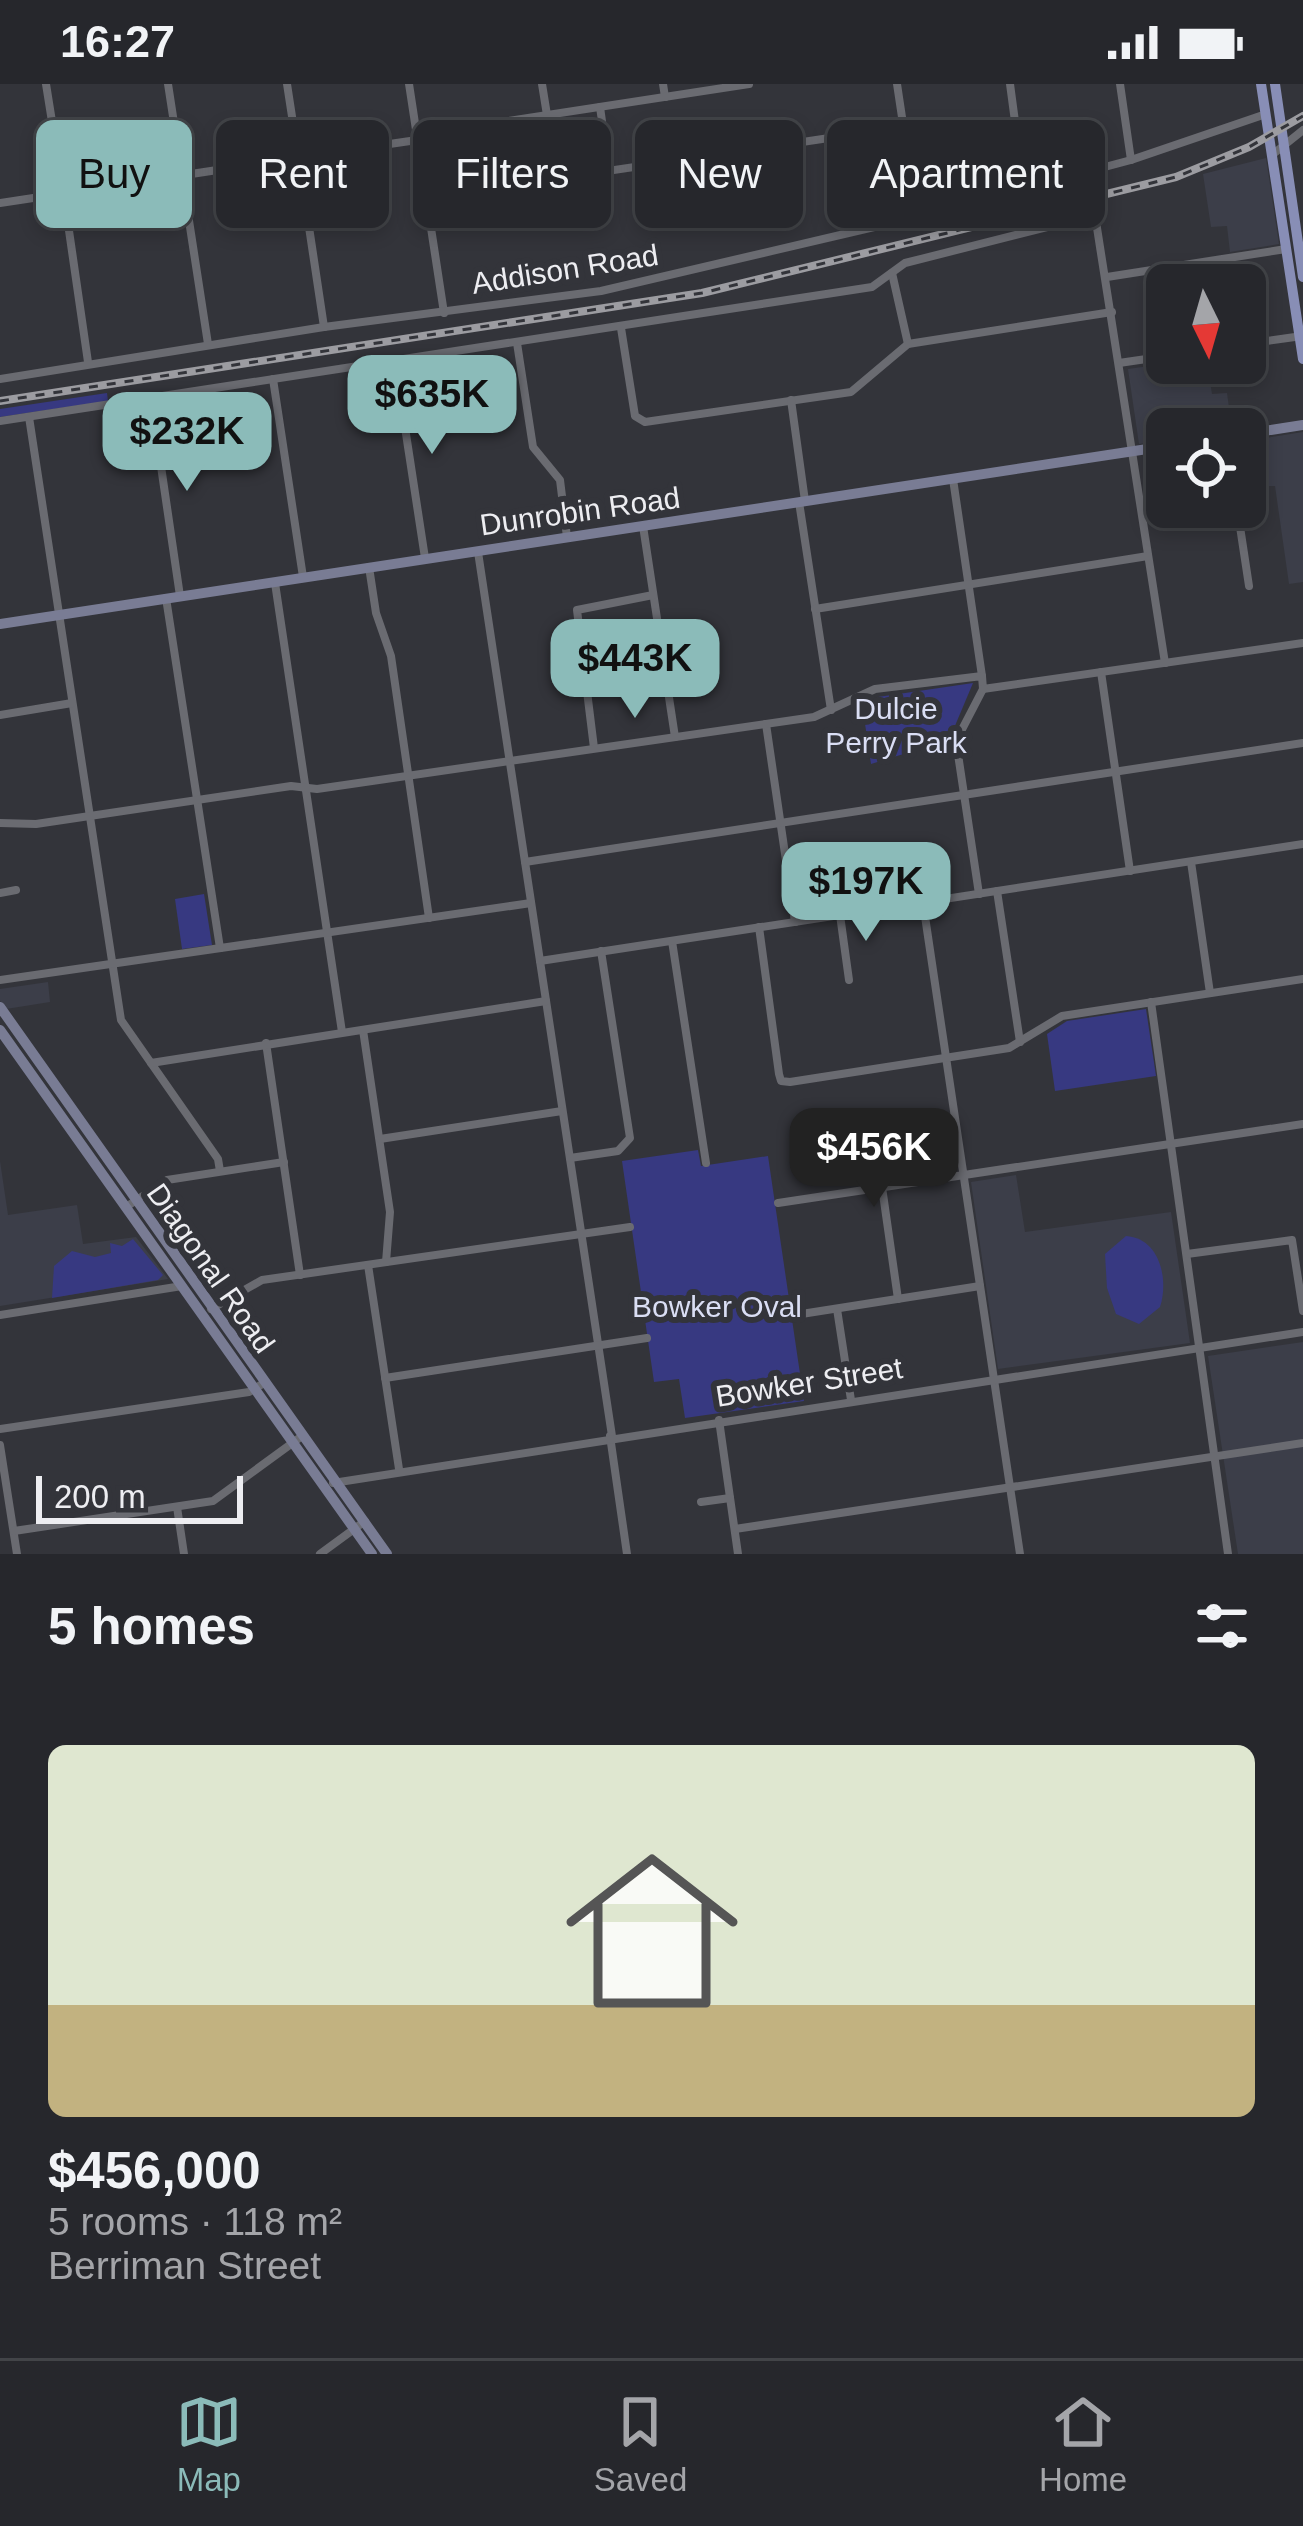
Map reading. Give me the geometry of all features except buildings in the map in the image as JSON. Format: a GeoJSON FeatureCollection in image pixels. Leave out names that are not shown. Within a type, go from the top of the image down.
{"type":"FeatureCollection","features":[{"type":"Feature","properties":{"kind":"main road"},"geometry":{"type":"LineString","coordinates":[[1262,84],[1303,359]]}},
{"type":"Feature","properties":{"kind":"main road"},"geometry":{"type":"LineString","coordinates":[[1275,84],[1303,277]]}},
{"type":"Feature","properties":{"kind":"street"},"geometry":{"type":"LineString","coordinates":[[46,84],[52,120]]}},
{"type":"Feature","properties":{"kind":"street"},"geometry":{"type":"LineString","coordinates":[[168,84],[173,120]]}},
{"type":"Feature","properties":{"kind":"street"},"geometry":{"type":"LineString","coordinates":[[287,84],[293,120]]}},
{"type":"Feature","properties":{"kind":"street"},"geometry":{"type":"LineString","coordinates":[[409,84],[414,120]]}},
{"type":"Feature","properties":{"kind":"street"},"geometry":{"type":"LineString","coordinates":[[542,84],[547,115]]}},
{"type":"Feature","properties":{"kind":"street"},"geometry":{"type":"LineString","coordinates":[[663,84],[665,97]]}},
{"type":"Feature","properties":{"kind":"street"},"geometry":{"type":"LineString","coordinates":[[517,120],[748,84]]}},
{"type":"Feature","properties":{"kind":"street"},"geometry":{"type":"LineString","coordinates":[[897,84],[902,120]]}},
{"type":"Feature","properties":{"kind":"street"},"geometry":{"type":"LineString","coordinates":[[1010,84],[1015,120]]}},
{"type":"Feature","properties":{"kind":"street"},"geometry":{"type":"LineString","coordinates":[[1120,84],[1131,160]]}},
{"type":"Feature","properties":{"kind":"street"},"geometry":{"type":"LineString","coordinates":[[600,107],[602,120]]}},
{"type":"Feature","properties":{"kind":"street","name":"Addison Road"},"geometry":{"type":"LineString","coordinates":[[1105,167],[1266,114]]}},
{"type":"Feature","properties":{"kind":"street"},"geometry":{"type":"LineString","coordinates":[[1272,155],[1303,130]]}},
{"type":"Feature","properties":{"kind":"street"},"geometry":{"type":"LineString","coordinates":[[611,171],[827,138]]}},
{"type":"Feature","properties":{"kind":"street"},"geometry":{"type":"LineString","coordinates":[[0,203],[36,198]]}},
{"type":"Feature","properties":{"kind":"street"},"geometry":{"type":"LineString","coordinates":[[0,422],[872,287],[905,263],[1088,214],[1098,220],[1165,663]]}},
{"type":"Feature","properties":{"kind":"street"},"geometry":{"type":"LineString","coordinates":[[68,228],[88,362]]}},
{"type":"Feature","properties":{"kind":"street"},"geometry":{"type":"LineString","coordinates":[[190,228],[208,344]]}},
{"type":"Feature","properties":{"kind":"street"},"geometry":{"type":"LineString","coordinates":[[309,228],[324,327]]}},
{"type":"Feature","properties":{"kind":"street"},"geometry":{"type":"LineString","coordinates":[[431,228],[444,313]]}},
{"type":"Feature","properties":{"kind":"street","name":"Addison Road"},"geometry":{"type":"LineString","coordinates":[[0,379],[324,327],[601,291],[874,228]]}},
{"type":"Feature","properties":{"kind":"street"},"geometry":{"type":"LineString","coordinates":[[1107,277],[1286,249]]}},
{"type":"Feature","properties":{"kind":"street"},"geometry":{"type":"LineString","coordinates":[[892,273],[908,344]]}},
{"type":"Feature","properties":{"kind":"street"},"geometry":{"type":"LineString","coordinates":[[621,328],[639,421],[851,392],[908,344],[1112,312]]}},
{"type":"Feature","properties":{"kind":"street"},"geometry":{"type":"LineString","coordinates":[[1266,341],[1301,336]]}},
{"type":"Feature","properties":{"kind":"street"},"geometry":{"type":"LineString","coordinates":[[517,343],[533,447],[560,480],[567,537]]}},
{"type":"Feature","properties":{"kind":"street"},"geometry":{"type":"LineString","coordinates":[[1119,363],[1146,359]]}},
{"type":"Feature","properties":{"kind":"street"},"geometry":{"type":"LineString","coordinates":[[395,362],[425,558]]}},
{"type":"Feature","properties":{"kind":"street"},"geometry":{"type":"LineString","coordinates":[[273,380],[303,577]]}},
{"type":"Feature","properties":{"kind":"street"},"geometry":{"type":"LineString","coordinates":[[151,398],[197,800],[220,948]]}},
{"type":"Feature","properties":{"kind":"street"},"geometry":{"type":"LineString","coordinates":[[791,400],[830,710]]}},
{"type":"Feature","properties":{"kind":"street"},"geometry":{"type":"LineString","coordinates":[[29,417],[121,1020],[218,1159],[220,1171]]}},
{"type":"Feature","properties":{"kind":"street"},"geometry":{"type":"LineString","coordinates":[[1266,430],[1303,424]]}},
{"type":"Feature","properties":{"kind":"street","name":"Dunrobin Road"},"geometry":{"type":"LineString","coordinates":[[0,624],[1146,450]]}},
{"type":"Feature","properties":{"kind":"street"},"geometry":{"type":"LineString","coordinates":[[953,479],[983,689],[956,741],[979,894]]}},
{"type":"Feature","properties":{"kind":"street"},"geometry":{"type":"LineString","coordinates":[[643,526],[675,737]]}},
{"type":"Feature","properties":{"kind":"street"},"geometry":{"type":"LineString","coordinates":[[1241,528],[1250,586]]}},
{"type":"Feature","properties":{"kind":"street"},"geometry":{"type":"LineString","coordinates":[[477,550],[627,1554]]}},
{"type":"Feature","properties":{"kind":"street"},"geometry":{"type":"LineString","coordinates":[[815,608],[1148,556]]}},
{"type":"Feature","properties":{"kind":"street"},"geometry":{"type":"LineString","coordinates":[[369,567],[376,613],[391,656],[429,918]]}},
{"type":"Feature","properties":{"kind":"street"},"geometry":{"type":"LineString","coordinates":[[275,581],[342,1032]]}},
{"type":"Feature","properties":{"kind":"street"},"geometry":{"type":"LineString","coordinates":[[594,748],[577,610],[653,595]]}},
{"type":"Feature","properties":{"kind":"street"},"geometry":{"type":"LineString","coordinates":[[983,689],[1303,643]]}},
{"type":"Feature","properties":{"kind":"street"},"geometry":{"type":"LineString","coordinates":[[1101,672],[1130,871]]}},
{"type":"Feature","properties":{"kind":"street"},"geometry":{"type":"LineString","coordinates":[[0,823],[89,817],[766,724],[830,710],[875,689],[982,676]]}},
{"type":"Feature","properties":{"kind":"street"},"geometry":{"type":"LineString","coordinates":[[0,716],[72,704]]}},
{"type":"Feature","properties":{"kind":"street"},"geometry":{"type":"LineString","coordinates":[[766,724],[795,922]]}},
{"type":"Feature","properties":{"kind":"street"},"geometry":{"type":"LineString","coordinates":[[525,862],[1303,743]]}},
{"type":"Feature","properties":{"kind":"street"},"geometry":{"type":"LineString","coordinates":[[539,961],[1303,844]]}},
{"type":"Feature","properties":{"kind":"street"},"geometry":{"type":"LineString","coordinates":[[1191,862],[1210,993]]}},
{"type":"Feature","properties":{"kind":"street"},"geometry":{"type":"LineString","coordinates":[[0,893],[16,890]]}},
{"type":"Feature","properties":{"kind":"street"},"geometry":{"type":"LineString","coordinates":[[998,891],[1020,1042]]}},
{"type":"Feature","properties":{"kind":"street"},"geometry":{"type":"LineString","coordinates":[[923,902],[1019,1554]]}},
{"type":"Feature","properties":{"kind":"street"},"geometry":{"type":"LineString","coordinates":[[0,980],[531,903]]}},
{"type":"Feature","properties":{"kind":"street"},"geometry":{"type":"LineString","coordinates":[[840,915],[850,980]]}},
{"type":"Feature","properties":{"kind":"street"},"geometry":{"type":"LineString","coordinates":[[759,927],[782,1082],[1020,1042],[1062,1016],[1303,979]]}},
{"type":"Feature","properties":{"kind":"street"},"geometry":{"type":"LineString","coordinates":[[672,940],[706,1163]]}},
{"type":"Feature","properties":{"kind":"street"},"geometry":{"type":"LineString","coordinates":[[569,1158],[618,1151],[630,1138],[601,951]]}},
{"type":"Feature","properties":{"kind":"street"},"geometry":{"type":"LineString","coordinates":[[151,1063],[546,1001]]}},
{"type":"Feature","properties":{"kind":"street"},"geometry":{"type":"LineString","coordinates":[[1150,1002],[1228,1554]]}},
{"type":"Feature","properties":{"kind":"street","name":"Diagonal Road"},"geometry":{"type":"LineString","coordinates":[[0,1007],[56,1098],[186,1284],[360,1525],[388,1554]]}},
{"type":"Feature","properties":{"kind":"street","name":"Diagonal Road"},"geometry":{"type":"LineString","coordinates":[[0,1030],[56,1098]]}},
{"type":"Feature","properties":{"kind":"street"},"geometry":{"type":"LineString","coordinates":[[363,1030],[390,1212],[386,1262]]}},
{"type":"Feature","properties":{"kind":"street"},"geometry":{"type":"LineString","coordinates":[[266,1043],[300,1275]]}},
{"type":"Feature","properties":{"kind":"street"},"geometry":{"type":"LineString","coordinates":[[380,1139],[562,1112]]}},
{"type":"Feature","properties":{"kind":"street"},"geometry":{"type":"LineString","coordinates":[[778,1202],[1303,1124]]}},
{"type":"Feature","properties":{"kind":"street"},"geometry":{"type":"LineString","coordinates":[[130,1204],[166,1180],[284,1162]]}},
{"type":"Feature","properties":{"kind":"street"},"geometry":{"type":"LineString","coordinates":[[882,1187],[898,1299]]}},
{"type":"Feature","properties":{"kind":"street"},"geometry":{"type":"LineString","coordinates":[[207,1313],[251,1284],[630,1226]]}},
{"type":"Feature","properties":{"kind":"street"},"geometry":{"type":"LineString","coordinates":[[1187,1254],[1303,1235]]}},
{"type":"Feature","properties":{"kind":"street"},"geometry":{"type":"LineString","coordinates":[[1292,1240],[1303,1311]]}},
{"type":"Feature","properties":{"kind":"street"},"geometry":{"type":"LineString","coordinates":[[368,1265],[399,1469]]}},
{"type":"Feature","properties":{"kind":"street"},"geometry":{"type":"LineString","coordinates":[[0,1315],[186,1284]]}},
{"type":"Feature","properties":{"kind":"street"},"geometry":{"type":"LineString","coordinates":[[795,1316],[980,1286]]}},
{"type":"Feature","properties":{"kind":"street"},"geometry":{"type":"LineString","coordinates":[[838,1309],[851,1400]]}},
{"type":"Feature","properties":{"kind":"street","name":"Bowker Street"},"geometry":{"type":"LineString","coordinates":[[330,1484],[610,1436],[1303,1333]]}},
{"type":"Feature","properties":{"kind":"street"},"geometry":{"type":"LineString","coordinates":[[385,1378],[647,1338]]}},
{"type":"Feature","properties":{"kind":"street"},"geometry":{"type":"LineString","coordinates":[[0,1429],[260,1386]]}},
{"type":"Feature","properties":{"kind":"street"},"geometry":{"type":"LineString","coordinates":[[718,1420],[739,1554]]}},
{"type":"Feature","properties":{"kind":"street"},"geometry":{"type":"LineString","coordinates":[[14,1531],[213,1501],[297,1440]]}},
{"type":"Feature","properties":{"kind":"street"},"geometry":{"type":"LineString","coordinates":[[735,1529],[1303,1443]]}},
{"type":"Feature","properties":{"kind":"street"},"geometry":{"type":"LineString","coordinates":[[0,1445],[5,1509],[17,1554]]}},
{"type":"Feature","properties":{"kind":"street"},"geometry":{"type":"LineString","coordinates":[[701,1502],[730,1498]]}},
{"type":"Feature","properties":{"kind":"street"},"geometry":{"type":"LineString","coordinates":[[177,1507],[184,1554]]}},
{"type":"Feature","properties":{"kind":"street"},"geometry":{"type":"LineString","coordinates":[[320,1554],[360,1525]]}},
{"type":"Feature","properties":{"kind":"street","name":"Diagonal Road"},"geometry":{"type":"LineString","coordinates":[[360,1525],[372,1554]]}},
{"type":"Feature","properties":{"kind":"shaded area"},"geometry":{"type":"Polygon","coordinates":[[[1266,158],[1279,244],[1230,252],[1227,226],[1211,227],[1203,174],[1266,158]]]}},
{"type":"Feature","properties":{"kind":"shaded area"},"geometry":{"type":"Polygon","coordinates":[[[1146,366],[1146,384],[1210,384],[1212,394],[1227,393],[1229,408],[1146,408],[1146,443],[1139,444],[1128,369],[1146,366]]]}},
{"type":"Feature","properties":{"kind":"shaded area"},"geometry":{"type":"Polygon","coordinates":[[[1303,432],[1303,582],[1289,584],[1275,486],[1269,486],[1266,438],[1303,432]]]}},
{"type":"Feature","properties":{"kind":"shaded area"},"geometry":{"type":"Polygon","coordinates":[[[48,982],[50,1002],[6,1009],[0,1001],[0,989],[48,982]]]}},
{"type":"Feature","properties":{"kind":"shaded area"},"geometry":{"type":"Polygon","coordinates":[[[0,1161],[8,1215],[77,1205],[83,1244],[136,1237],[168,1279],[0,1306],[0,1161]]]}},
{"type":"Feature","properties":{"kind":"shaded area"},"geometry":{"type":"Polygon","coordinates":[[[1016,1175],[1025,1232],[1171,1212],[1190,1343],[998,1369],[971,1182],[1016,1175]]]}},
{"type":"Feature","properties":{"kind":"shaded area"},"geometry":{"type":"Polygon","coordinates":[[[1303,1342],[1303,1554],[1238,1554],[1208,1356],[1303,1342]]]}},
{"type":"Feature","properties":{"kind":"green space"},"geometry":{"type":"Polygon","coordinates":[[[107,393],[108,401],[0,417],[0,409],[107,393]]]}},
{"type":"Feature","properties":{"kind":"green space","name":"Dulcie Perry Park"},"geometry":{"type":"Polygon","coordinates":[[[973,683],[949,740],[871,764],[864,717],[878,697],[973,683]]]}},
{"type":"Feature","properties":{"kind":"green space"},"geometry":{"type":"Polygon","coordinates":[[[204,894],[212,945],[182,949],[175,899],[204,894]]]}},
{"type":"Feature","properties":{"kind":"green space"},"geometry":{"type":"Polygon","coordinates":[[[1146,1009],[1156,1076],[1055,1091],[1047,1034],[1067,1021],[1146,1009]]]}},
{"type":"Feature","properties":{"kind":"green space","name":"Bowker Oval"},"geometry":{"type":"Polygon","coordinates":[[[698,1150],[701,1166],[768,1156],[804,1401],[685,1418],[679,1379],[654,1382],[622,1161],[698,1150]]]}},
{"type":"Feature","properties":{"kind":"green space"},"geometry":{"type":"Polygon","coordinates":[[[1126,1236],[1147,1244],[1162,1273],[1160,1307],[1139,1324],[1116,1314],[1107,1288],[1105,1254],[1126,1236]]]}},
{"type":"Feature","properties":{"kind":"green space"},"geometry":{"type":"Polygon","coordinates":[[[133,1239],[163,1275],[158,1280],[52,1298],[54,1266],[72,1251],[95,1257],[111,1253],[110,1243],[122,1246],[133,1239]]]}},
{"type":"Feature","properties":{"kind":"railway"},"geometry":{"type":"LineString","coordinates":[[0,401],[702,293],[1176,177],[1249,147],[1303,116]]}}]}
